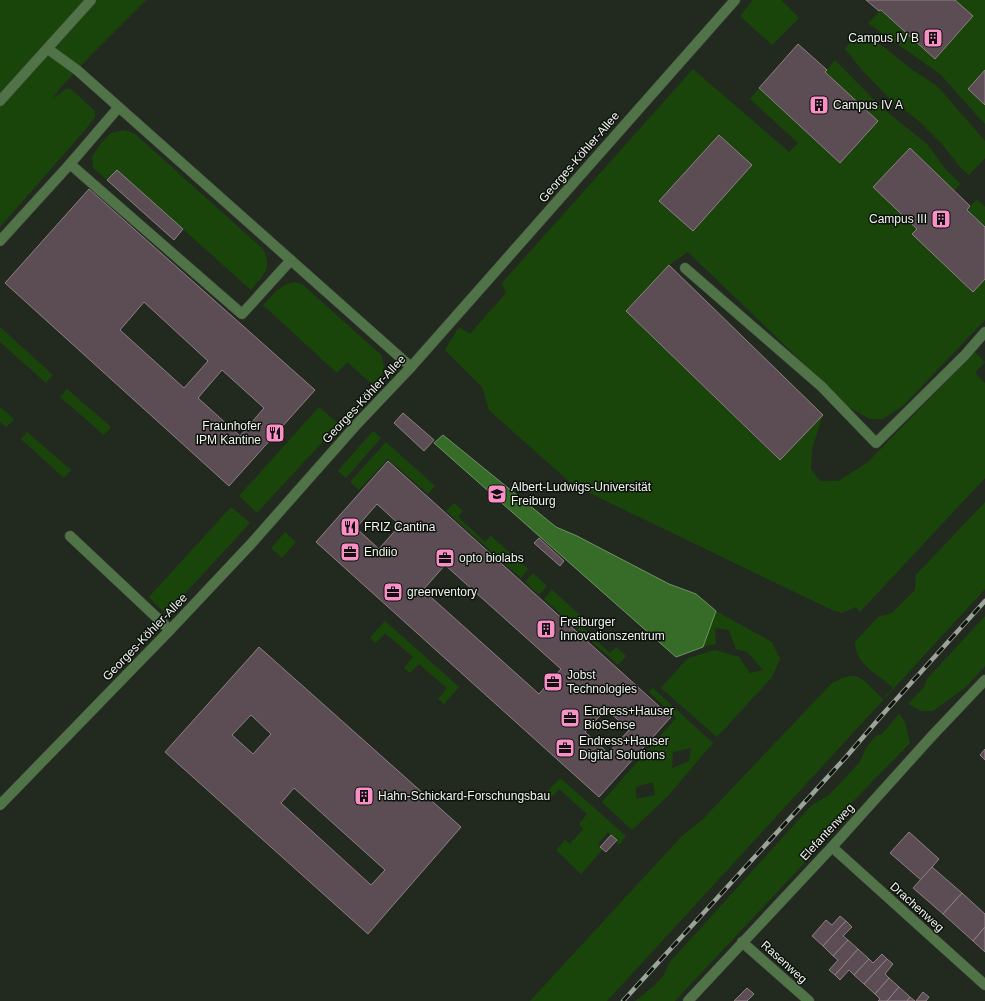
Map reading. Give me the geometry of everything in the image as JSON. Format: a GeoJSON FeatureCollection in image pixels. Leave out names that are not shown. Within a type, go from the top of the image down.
{"type":"FeatureCollection","features":[{"type":"Feature","properties":{"kind":"street"},"geometry":{"type":"LineString","coordinates":[[0,101],[91,0]]}},
{"type":"Feature","properties":{"kind":"street","name":"Georges-Köhler-Allee"},"geometry":{"type":"LineString","coordinates":[[0,805],[170,630],[250,545],[352,430],[411,367],[735,0]]}},
{"type":"Feature","properties":{"kind":"street"},"geometry":{"type":"LineString","coordinates":[[48,49],[77,70],[411,367]]}},
{"type":"Feature","properties":{"kind":"street"},"geometry":{"type":"LineString","coordinates":[[0,241],[70,164],[118,108]]}},
{"type":"Feature","properties":{"kind":"street"},"geometry":{"type":"LineString","coordinates":[[70,164],[242,314],[291,260]]}},
{"type":"Feature","properties":{"kind":"street"},"geometry":{"type":"LineString","coordinates":[[685,268],[821,386],[876,443],[965,355],[985,332]]}},
{"type":"Feature","properties":{"kind":"street"},"geometry":{"type":"LineString","coordinates":[[70,536],[170,630]]}},
{"type":"Feature","properties":{"kind":"street","name":"Elefantenweg"},"geometry":{"type":"LineString","coordinates":[[688,1001],[985,680]]}},
{"type":"Feature","properties":{"kind":"street","name":"Drachenweg"},"geometry":{"type":"LineString","coordinates":[[832,847],[985,986]]}},
{"type":"Feature","properties":{"kind":"street","name":"Rasenweg"},"geometry":{"type":"LineString","coordinates":[[742,942],[809,1001]]}},
{"type":"Feature","properties":{"kind":"shaded area"},"geometry":{"type":"Polygon","coordinates":[[[0,0],[146,0],[91,55],[61,87],[53,98],[66,89],[71,89],[95,111],[95,117],[0,227],[0,0]]]}},
{"type":"Feature","properties":{"kind":"shaded area"},"geometry":{"type":"Polygon","coordinates":[[[753,0],[781,0],[799,18],[772,45],[740,16],[753,0]]]}},
{"type":"Feature","properties":{"kind":"shaded area"},"geometry":{"type":"Polygon","coordinates":[[[955,0],[985,0],[985,70],[968,89],[985,105],[985,124],[940,74],[868,23],[881,10],[935,59],[973,16],[955,0]]]}},
{"type":"Feature","properties":{"kind":"shaded area"},"geometry":{"type":"Polygon","coordinates":[[[860,32],[885,48],[911,69],[937,86],[985,141],[985,158],[969,175],[920,122],[887,96],[863,71],[845,49],[860,32]]]}},
{"type":"Feature","properties":{"kind":"shaded area"},"geometry":{"type":"Polygon","coordinates":[[[835,60],[881,107],[927,144],[947,171],[961,184],[954,191],[910,148],[873,187],[917,229],[913,233],[973,291],[985,279],[985,320],[903,406],[883,419],[870,419],[850,408],[688,252],[669,265],[626,311],[779,460],[823,415],[812,449],[811,469],[820,481],[838,481],[867,463],[975,352],[985,362],[975,373],[985,383],[985,478],[860,612],[856,607],[842,613],[832,610],[573,485],[489,410],[482,387],[445,350],[459,327],[470,334],[506,293],[502,283],[693,69],[789,152],[798,143],[750,99],[759,88],[840,163],[878,121],[825,72],[835,60]]]}},
{"type":"Feature","properties":{"kind":"shaded area"},"geometry":{"type":"Polygon","coordinates":[[[123,130],[134,133],[263,249],[266,256],[267,267],[263,276],[251,290],[117,170],[107,180],[93,168],[92,157],[101,143],[111,133],[123,130]]]}},
{"type":"Feature","properties":{"kind":"shaded area"},"geometry":{"type":"Polygon","coordinates":[[[977,199],[985,207],[985,227],[967,210],[977,199]]]}},
{"type":"Feature","properties":{"kind":"shaded area"},"geometry":{"type":"Polygon","coordinates":[[[295,282],[302,284],[381,355],[384,368],[383,372],[380,378],[373,385],[347,362],[337,373],[263,305],[285,285],[295,282]]]}},
{"type":"Feature","properties":{"kind":"shaded area"},"geometry":{"type":"Polygon","coordinates":[[[0,327],[53,375],[46,383],[0,342],[0,327]]]}},
{"type":"Feature","properties":{"kind":"shaded area"},"geometry":{"type":"Polygon","coordinates":[[[67,389],[111,427],[104,435],[60,397],[67,389]]]}},
{"type":"Feature","properties":{"kind":"shaded area"},"geometry":{"type":"Polygon","coordinates":[[[0,407],[14,419],[6,427],[0,422],[0,407]]]}},
{"type":"Feature","properties":{"kind":"shaded area"},"geometry":{"type":"Polygon","coordinates":[[[319,407],[339,424],[257,513],[239,496],[319,407]]]}},
{"type":"Feature","properties":{"kind":"shaded area"},"geometry":{"type":"Polygon","coordinates":[[[373,431],[381,438],[346,478],[338,471],[373,431]]]}},
{"type":"Feature","properties":{"kind":"shaded area"},"geometry":{"type":"Polygon","coordinates":[[[27,432],[71,470],[64,478],[21,439],[27,432]]]}},
{"type":"Feature","properties":{"kind":"shaded area"},"geometry":{"type":"Polygon","coordinates":[[[443,435],[556,527],[577,536],[669,584],[696,594],[716,611],[703,647],[676,657],[434,443],[443,435]]]}},
{"type":"Feature","properties":{"kind":"shaded area"},"geometry":{"type":"Polygon","coordinates":[[[386,442],[435,486],[428,494],[388,459],[359,490],[350,482],[386,442]]]}},
{"type":"Feature","properties":{"kind":"shaded area"},"geometry":{"type":"Polygon","coordinates":[[[985,502],[985,589],[607,1001],[530,1001],[681,837],[704,818],[831,684],[848,676],[854,676],[865,681],[883,699],[893,688],[863,663],[856,650],[855,642],[878,617],[892,613],[915,590],[916,575],[985,502]]]}},
{"type":"Feature","properties":{"kind":"shaded area"},"geometry":{"type":"Polygon","coordinates":[[[454,503],[463,511],[458,517],[485,542],[491,536],[528,569],[521,578],[446,511],[454,503]]]}},
{"type":"Feature","properties":{"kind":"shaded area"},"geometry":{"type":"Polygon","coordinates":[[[231,507],[250,523],[166,614],[149,597],[231,507]]]}},
{"type":"Feature","properties":{"kind":"shaded area"},"geometry":{"type":"Polygon","coordinates":[[[285,532],[296,542],[282,558],[271,548],[285,532]]]}},
{"type":"Feature","properties":{"kind":"shaded area"},"geometry":{"type":"Polygon","coordinates":[[[533,573],[547,586],[539,595],[525,582],[533,573]]]}},
{"type":"Feature","properties":{"kind":"shaded area"},"geometry":{"type":"Polygon","coordinates":[[[552,590],[588,622],[583,628],[610,653],[616,647],[626,656],[618,665],[544,599],[552,590]]]}},
{"type":"Feature","properties":{"kind":"shaded area"},"geometry":{"type":"Polygon","coordinates":[[[716,611],[772,642],[780,659],[772,677],[717,737],[661,688],[688,658],[715,650],[739,657],[750,673],[763,670],[747,652],[736,649],[729,630],[715,628],[716,644],[703,647],[716,611]]]}},
{"type":"Feature","properties":{"kind":"shaded area"},"geometry":{"type":"Polygon","coordinates":[[[985,616],[985,666],[966,687],[933,711],[921,711],[908,704],[924,687],[927,679],[985,616]]]}},
{"type":"Feature","properties":{"kind":"shaded area"},"geometry":{"type":"Polygon","coordinates":[[[385,621],[459,687],[444,704],[438,699],[447,688],[419,664],[410,673],[404,668],[413,657],[385,633],[376,643],[370,638],[385,621]]]}},
{"type":"Feature","properties":{"kind":"shaded area"},"geometry":{"type":"Polygon","coordinates":[[[653,688],[713,743],[668,796],[632,830],[602,802],[676,718],[649,692],[653,688]],[[691,748],[673,752],[672,768],[689,761],[691,748]],[[653,782],[636,787],[636,799],[655,795],[653,782]]]}},
{"type":"Feature","properties":{"kind":"shaded area"},"geometry":{"type":"Polygon","coordinates":[[[899,714],[905,722],[910,743],[829,826],[826,840],[675,1001],[635,1001],[654,986],[664,975],[669,963],[812,805],[829,795],[859,763],[867,746],[877,735],[882,734],[899,714]]]}},
{"type":"Feature","properties":{"kind":"shaded area"},"geometry":{"type":"Polygon","coordinates":[[[560,778],[626,836],[619,845],[608,832],[598,844],[603,849],[581,874],[556,850],[565,840],[570,844],[583,829],[579,824],[587,814],[559,789],[551,798],[546,793],[560,778]]]}},
{"type":"Feature","properties":{"kind":"building","name":"Campus IV B"},"geometry":{"type":"Polygon","coordinates":[[[866,0],[955,0],[973,16],[935,59],[881,10],[879,11],[866,0]]]}},
{"type":"Feature","properties":{"kind":"building","name":"Campus IV A"},"geometry":{"type":"Polygon","coordinates":[[[798,44],[827,70],[825,72],[878,121],[840,163],[759,88],[798,44]]]}},
{"type":"Feature","properties":{"kind":"building"},"geometry":{"type":"Polygon","coordinates":[[[985,70],[985,105],[968,89],[985,70]]]}},
{"type":"Feature","properties":{"kind":"building"},"geometry":{"type":"Polygon","coordinates":[[[719,135],[752,165],[693,231],[659,201],[719,135]]]}},
{"type":"Feature","properties":{"kind":"building","name":"Campus III"},"geometry":{"type":"Polygon","coordinates":[[[910,148],[970,206],[967,210],[985,227],[985,279],[973,292],[912,234],[917,229],[873,187],[910,148]]]}},
{"type":"Feature","properties":{"kind":"building"},"geometry":{"type":"Polygon","coordinates":[[[117,170],[183,229],[174,240],[107,180],[117,170]]]}},
{"type":"Feature","properties":{"kind":"building"},"geometry":{"type":"Polygon","coordinates":[[[89,189],[315,390],[229,486],[5,283],[89,189]],[[144,302],[120,330],[184,388],[208,361],[144,302]],[[222,370],[198,398],[240,436],[264,408],[222,370]]]}},
{"type":"Feature","properties":{"kind":"building"},"geometry":{"type":"Polygon","coordinates":[[[669,265],[823,415],[780,460],[626,311],[669,265]]]}},
{"type":"Feature","properties":{"kind":"building"},"geometry":{"type":"Polygon","coordinates":[[[403,413],[434,440],[424,451],[394,423],[403,413]]]}},
{"type":"Feature","properties":{"kind":"building","name":"Freiburger Innovationszentrum"},"geometry":{"type":"Polygon","coordinates":[[[388,461],[671,717],[599,797],[316,542],[388,461]],[[377,504],[356,528],[379,549],[400,525],[377,504]],[[445,565],[423,590],[539,694],[561,669],[445,565]],[[606,709],[585,732],[608,753],[629,730],[606,709]]]}},
{"type":"Feature","properties":{"kind":"building"},"geometry":{"type":"Polygon","coordinates":[[[539,538],[564,561],[560,566],[534,543],[539,538]]]}},
{"type":"Feature","properties":{"kind":"building","name":"Hahn-Schickard-Forschungsbau"},"geometry":{"type":"Polygon","coordinates":[[[259,647],[461,827],[368,934],[165,752],[259,647]],[[251,715],[232,735],[253,754],[271,734],[251,715]],[[294,788],[281,803],[371,885],[385,870],[294,788]]]}},
{"type":"Feature","properties":{"kind":"building"},"geometry":{"type":"Polygon","coordinates":[[[985,749],[985,760],[980,755],[985,749]]]}},
{"type":"Feature","properties":{"kind":"building"},"geometry":{"type":"Polygon","coordinates":[[[909,832],[939,859],[921,880],[890,853],[909,832]]]}},
{"type":"Feature","properties":{"kind":"building"},"geometry":{"type":"Polygon","coordinates":[[[611,835],[617,840],[606,852],[600,847],[611,835]]]}},
{"type":"Feature","properties":{"kind":"building"},"geometry":{"type":"Polygon","coordinates":[[[932,867],[962,893],[943,914],[913,888],[932,867]]]}},
{"type":"Feature","properties":{"kind":"building"},"geometry":{"type":"Polygon","coordinates":[[[962,893],[985,914],[985,927],[973,941],[943,914],[962,893]]]}},
{"type":"Feature","properties":{"kind":"building"},"geometry":{"type":"Polygon","coordinates":[[[840,916],[846,921],[823,946],[812,936],[826,920],[832,925],[840,916]]]}},
{"type":"Feature","properties":{"kind":"building"},"geometry":{"type":"Polygon","coordinates":[[[846,921],[852,927],[843,936],[848,940],[833,956],[823,946],[846,921]]]}},
{"type":"Feature","properties":{"kind":"building"},"geometry":{"type":"Polygon","coordinates":[[[985,927],[985,952],[973,941],[985,927]]]}},
{"type":"Feature","properties":{"kind":"building"},"geometry":{"type":"Polygon","coordinates":[[[848,940],[858,949],[835,975],[829,970],[838,960],[833,956],[848,940]]]}},
{"type":"Feature","properties":{"kind":"building"},"geometry":{"type":"Polygon","coordinates":[[[858,949],[869,959],[854,975],[849,970],[840,980],[835,975],[858,949]]]}},
{"type":"Feature","properties":{"kind":"building"},"geometry":{"type":"Polygon","coordinates":[[[882,954],[887,959],[864,984],[854,975],[869,959],[873,963],[882,954]]]}},
{"type":"Feature","properties":{"kind":"building"},"geometry":{"type":"Polygon","coordinates":[[[887,959],[893,964],[885,974],[889,978],[875,994],[864,984],[887,959]]]}},
{"type":"Feature","properties":{"kind":"building"},"geometry":{"type":"Polygon","coordinates":[[[889,978],[899,987],[887,1001],[878,1001],[880,999],[875,994],[889,978]]]}},
{"type":"Feature","properties":{"kind":"building"},"geometry":{"type":"Polygon","coordinates":[[[899,987],[910,997],[907,1001],[887,1001],[899,987]]]}},
{"type":"Feature","properties":{"kind":"building"},"geometry":{"type":"Polygon","coordinates":[[[747,988],[754,994],[747,1001],[734,1001],[747,988]]]}},
{"type":"Feature","properties":{"kind":"building"},"geometry":{"type":"Polygon","coordinates":[[[923,992],[929,997],[926,1001],[916,1001],[923,992]]]}},
{"type":"Feature","properties":{"kind":"building"},"geometry":{"type":"Polygon","coordinates":[[[910,997],[915,1001],[907,1001],[910,997]]]}},
{"type":"Feature","properties":{"kind":"railway"},"geometry":{"type":"LineString","coordinates":[[623,1001],[846,757],[985,601]]}},
{"type":"Feature","properties":{"kind":"place","name":"Campus IV B"},"geometry":{"type":"Point","coordinates":[933,38]}},
{"type":"Feature","properties":{"kind":"place","name":"Campus IV A"},"geometry":{"type":"Point","coordinates":[819,105]}},
{"type":"Feature","properties":{"kind":"place","name":"Campus III"},"geometry":{"type":"Point","coordinates":[941,219]}},
{"type":"Feature","properties":{"kind":"place","name":"Fraunhofer IPM Kantine"},"geometry":{"type":"Point","coordinates":[275,433]}},
{"type":"Feature","properties":{"kind":"place","name":"Albert-Ludwigs-Universität Freiburg"},"geometry":{"type":"Point","coordinates":[497,494]}},
{"type":"Feature","properties":{"kind":"place","name":"FRIZ Cantina"},"geometry":{"type":"Point","coordinates":[350,527]}},
{"type":"Feature","properties":{"kind":"place","name":"Endiio"},"geometry":{"type":"Point","coordinates":[350,552]}},
{"type":"Feature","properties":{"kind":"place","name":"opto biolabs"},"geometry":{"type":"Point","coordinates":[445,558]}},
{"type":"Feature","properties":{"kind":"place","name":"greenventory"},"geometry":{"type":"Point","coordinates":[393,592]}},
{"type":"Feature","properties":{"kind":"place","name":"Freiburger Innovationszentrum"},"geometry":{"type":"Point","coordinates":[546,629]}},
{"type":"Feature","properties":{"kind":"place","name":"Jobst Technologies"},"geometry":{"type":"Point","coordinates":[553,682]}},
{"type":"Feature","properties":{"kind":"place","name":"Endress+Hauser BioSense"},"geometry":{"type":"Point","coordinates":[570,718]}},
{"type":"Feature","properties":{"kind":"place","name":"Endress+Hauser Digital Solutions"},"geometry":{"type":"Point","coordinates":[565,748]}},
{"type":"Feature","properties":{"kind":"place","name":"Hahn-Schickard-Forschungsbau"},"geometry":{"type":"Point","coordinates":[364,796]}}]}
